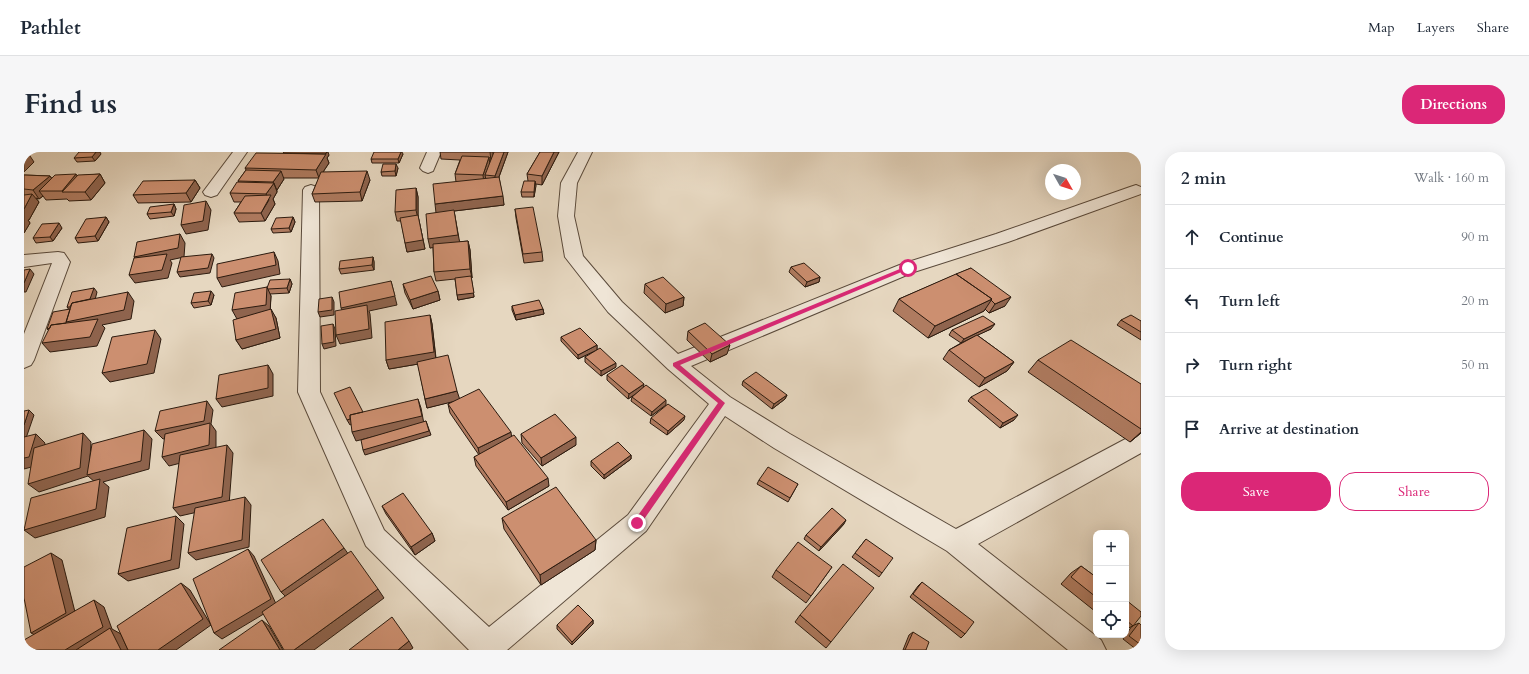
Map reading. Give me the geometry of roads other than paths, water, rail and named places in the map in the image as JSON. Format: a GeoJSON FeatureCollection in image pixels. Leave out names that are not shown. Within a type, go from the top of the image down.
{"type":"FeatureCollection","features":[{"type":"Feature","properties":{"kind":"street"},"geometry":{"type":"LineString","coordinates":[[211,192],[240,152]]}},
{"type":"Feature","properties":{"kind":"street"},"geometry":{"type":"LineString","coordinates":[[428,168],[434,152]]}},
{"type":"Feature","properties":{"kind":"street"},"geometry":{"type":"LineString","coordinates":[[585,152],[569,183],[566,216],[574,257],[615,307],[675,364],[722,403],[789,445],[956,542],[1091,650]]}},
{"type":"Feature","properties":{"kind":"street"},"geometry":{"type":"LineString","coordinates":[[311,190],[309,392],[375,538],[486,648],[637,523],[722,403]]}},
{"type":"Feature","properties":{"kind":"street"},"geometry":{"type":"LineString","coordinates":[[675,364],[908,268],[1002,238],[1136,190]]}},
{"type":"Feature","properties":{"kind":"street"},"geometry":{"type":"LineString","coordinates":[[24,261],[58,257],[62,262],[24,360]]}},
{"type":"Feature","properties":{"kind":"street"},"geometry":{"type":"LineString","coordinates":[[956,542],[1141,442]]}}]}
